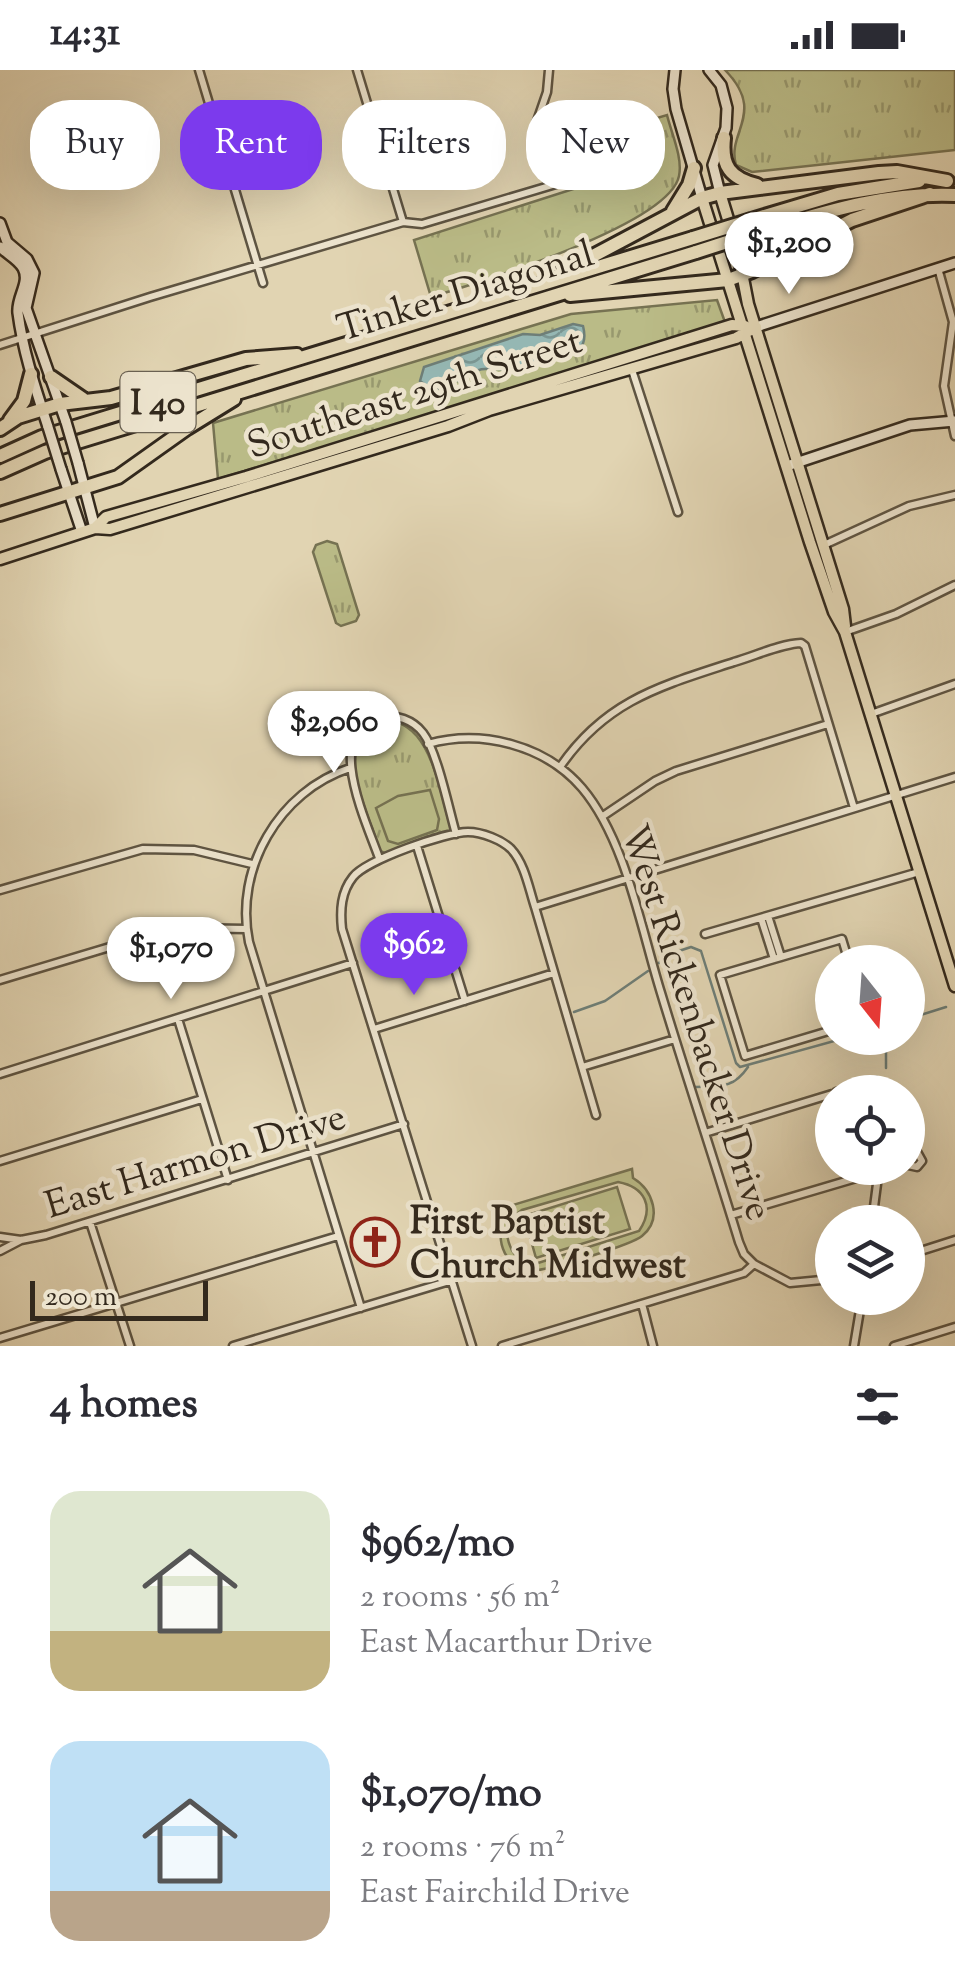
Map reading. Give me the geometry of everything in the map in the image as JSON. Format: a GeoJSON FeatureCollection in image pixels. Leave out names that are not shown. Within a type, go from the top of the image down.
{"type":"FeatureCollection","features":[{"type":"Feature","properties":{"kind":"highway"},"geometry":{"type":"LineString","coordinates":[[724,138],[722,156],[727,169],[742,181],[764,187]]}},
{"type":"Feature","properties":{"kind":"highway"},"geometry":{"type":"LineString","coordinates":[[667,216],[682,198],[694,168]]}},
{"type":"Feature","properties":{"kind":"highway"},"geometry":{"type":"LineString","coordinates":[[545,290],[667,216],[720,193],[879,172],[951,181]]}},
{"type":"Feature","properties":{"kind":"highway","name":"Tinker Diagonal"},"geometry":{"type":"LineString","coordinates":[[0,456],[42,437],[545,290],[879,185],[951,181]]}},
{"type":"Feature","properties":{"kind":"highway"},"geometry":{"type":"LineString","coordinates":[[545,290],[728,280],[852,220],[930,194]]}},
{"type":"Feature","properties":{"kind":"highway","name":"Tinker Diagonal"},"geometry":{"type":"LineString","coordinates":[[753,227],[865,202],[955,195]]}},
{"type":"Feature","properties":{"kind":"highway","name":"Tinker Diagonal"},"geometry":{"type":"LineString","coordinates":[[0,472],[46,452],[545,290]]}},
{"type":"Feature","properties":{"kind":"highway"},"geometry":{"type":"LineString","coordinates":[[3,427],[42,409],[83,399],[111,398],[246,359],[310,356]]}},
{"type":"Feature","properties":{"kind":"highway"},"geometry":{"type":"LineString","coordinates":[[3,427],[18,413],[31,374]]}},
{"type":"Feature","properties":{"kind":"highway"},"geometry":{"type":"LineString","coordinates":[[51,377],[83,399]]}},
{"type":"Feature","properties":{"kind":"highway"},"geometry":{"type":"LineString","coordinates":[[0,514],[86,489],[130,471],[187,428],[258,385]]}},
{"type":"Feature","properties":{"kind":"main road"},"geometry":{"type":"LineString","coordinates":[[720,193],[742,275],[748,329]]}},
{"type":"Feature","properties":{"kind":"main road"},"geometry":{"type":"LineString","coordinates":[[702,198],[792,464],[834,612],[845,632],[955,986]]}},
{"type":"Feature","properties":{"kind":"main road","name":"Southeast 29th Street"},"geometry":{"type":"LineString","coordinates":[[94,528],[107,516],[342,448],[712,331],[732,325],[748,329]]}},
{"type":"Feature","properties":{"kind":"main road","name":"Southeast 29th Street"},"geometry":{"type":"LineString","coordinates":[[3,556],[94,528],[110,529],[524,399],[632,370],[748,329]]}},
{"type":"Feature","properties":{"kind":"main road"},"geometry":{"type":"LineString","coordinates":[[792,464],[844,609],[845,632]]}},
{"type":"Feature","properties":{"kind":"street"},"geometry":{"type":"LineString","coordinates":[[199,70],[263,283]]}},
{"type":"Feature","properties":{"kind":"street"},"geometry":{"type":"LineString","coordinates":[[357,70],[403,222]]}},
{"type":"Feature","properties":{"kind":"street"},"geometry":{"type":"LineString","coordinates":[[0,346],[403,222],[422,224],[556,184],[537,120],[547,92],[549,70]]}},
{"type":"Feature","properties":{"kind":"street"},"geometry":{"type":"LineString","coordinates":[[708,70],[726,96],[728,118],[713,166],[720,193]]}},
{"type":"Feature","properties":{"kind":"street"},"geometry":{"type":"LineString","coordinates":[[676,71],[673,94],[702,198]]}},
{"type":"Feature","properties":{"kind":"street"},"geometry":{"type":"LineString","coordinates":[[0,223],[7,242],[27,259],[34,273],[26,303],[66,422],[94,528]]}},
{"type":"Feature","properties":{"kind":"street"},"geometry":{"type":"LineString","coordinates":[[0,247],[18,261],[25,274],[18,308],[31,374],[82,532]]}},
{"type":"Feature","properties":{"kind":"street","name":"Southeast 29th Street"},"geometry":{"type":"LineString","coordinates":[[748,329],[955,263]]}},
{"type":"Feature","properties":{"kind":"street"},"geometry":{"type":"LineString","coordinates":[[938,268],[954,321],[944,386],[955,436]]}},
{"type":"Feature","properties":{"kind":"street"},"geometry":{"type":"LineString","coordinates":[[632,370],[678,512]]}},
{"type":"Feature","properties":{"kind":"street"},"geometry":{"type":"LineString","coordinates":[[792,464],[910,426],[953,421]]}},
{"type":"Feature","properties":{"kind":"street"},"geometry":{"type":"LineString","coordinates":[[823,546],[909,506],[955,495]]}},
{"type":"Feature","properties":{"kind":"street"},"geometry":{"type":"LineString","coordinates":[[845,632],[896,614],[955,585]]}},
{"type":"Feature","properties":{"kind":"street"},"geometry":{"type":"LineString","coordinates":[[560,768],[586,735],[635,697],[695,673],[801,644],[805,646],[854,808]]}},
{"type":"Feature","properties":{"kind":"street"},"geometry":{"type":"LineString","coordinates":[[871,714],[955,684]]}},
{"type":"Feature","properties":{"kind":"street"},"geometry":{"type":"LineString","coordinates":[[379,858],[350,768],[349,752],[355,736],[377,718],[395,716],[423,733],[456,834]]}},
{"type":"Feature","properties":{"kind":"street"},"geometry":{"type":"LineString","coordinates":[[603,816],[676,770],[828,724]]}},
{"type":"Feature","properties":{"kind":"street","name":"West Rickenbacker Drive"},"geometry":{"type":"LineString","coordinates":[[428,744],[460,738],[494,740],[537,754],[579,785],[603,816],[744,1254],[754,1264]]}},
{"type":"Feature","properties":{"kind":"street"},"geometry":{"type":"LineString","coordinates":[[350,768],[315,785],[276,824],[252,864],[247,885],[246,929],[361,1308]]}},
{"type":"Feature","properties":{"kind":"street"},"geometry":{"type":"LineString","coordinates":[[535,907],[955,778]]}},
{"type":"Feature","properties":{"kind":"street"},"geometry":{"type":"LineString","coordinates":[[472,1346],[342,929],[342,902],[354,875],[379,858],[456,834],[480,834],[511,848],[535,907],[596,1115]]}},
{"type":"Feature","properties":{"kind":"street"},"geometry":{"type":"LineString","coordinates":[[417,846],[465,1001]]}},
{"type":"Feature","properties":{"kind":"street"},"geometry":{"type":"LineString","coordinates":[[0,890],[143,850],[194,850],[252,864]]}},
{"type":"Feature","properties":{"kind":"street"},"geometry":{"type":"LineString","coordinates":[[705,934],[919,872]]}},
{"type":"Feature","properties":{"kind":"street"},"geometry":{"type":"LineString","coordinates":[[765,917],[778,958]]}},
{"type":"Feature","properties":{"kind":"street"},"geometry":{"type":"LineString","coordinates":[[0,980],[169,931],[246,929]]}},
{"type":"Feature","properties":{"kind":"street"},"geometry":{"type":"LineString","coordinates":[[822,945],[842,939],[844,945]]}},
{"type":"Feature","properties":{"kind":"street"},"geometry":{"type":"LineString","coordinates":[[815,947],[720,975],[745,1056],[815,1035]]}},
{"type":"Feature","properties":{"kind":"street"},"geometry":{"type":"LineString","coordinates":[[0,1074],[353,963]]}},
{"type":"Feature","properties":{"kind":"street"},"geometry":{"type":"LineString","coordinates":[[374,1030],[554,973]]}},
{"type":"Feature","properties":{"kind":"street"},"geometry":{"type":"LineString","coordinates":[[178,1018],[228,1180]]}},
{"type":"Feature","properties":{"kind":"street"},"geometry":{"type":"LineString","coordinates":[[582,1068],[674,1039]]}},
{"type":"Feature","properties":{"kind":"street"},"geometry":{"type":"LineString","coordinates":[[0,1162],[202,1099]]}},
{"type":"Feature","properties":{"kind":"street"},"geometry":{"type":"LineString","coordinates":[[705,1133],[815,1099]]}},
{"type":"Feature","properties":{"kind":"street","name":"East Harmon Drive"},"geometry":{"type":"LineString","coordinates":[[0,1238],[21,1240],[90,1222],[404,1124]]}},
{"type":"Feature","properties":{"kind":"street"},"geometry":{"type":"LineString","coordinates":[[731,1215],[828,1185]]}},
{"type":"Feature","properties":{"kind":"street"},"geometry":{"type":"LineString","coordinates":[[90,1222],[130,1346]]}},
{"type":"Feature","properties":{"kind":"street"},"geometry":{"type":"LineString","coordinates":[[0,1338],[338,1236]]}},
{"type":"Feature","properties":{"kind":"street"},"geometry":{"type":"LineString","coordinates":[[0,1251],[21,1240]]}},
{"type":"Feature","properties":{"kind":"street"},"geometry":{"type":"LineString","coordinates":[[925,1249],[955,1240]]}},
{"type":"Feature","properties":{"kind":"street"},"geometry":{"type":"LineString","coordinates":[[502,1346],[744,1273],[754,1264],[790,1283],[815,1281]]}},
{"type":"Feature","properties":{"kind":"street"},"geometry":{"type":"LineString","coordinates":[[234,1346],[452,1280]]}},
{"type":"Feature","properties":{"kind":"street"},"geometry":{"type":"LineString","coordinates":[[642,1304],[653,1346]]}},
{"type":"Feature","properties":{"kind":"street"},"geometry":{"type":"LineString","coordinates":[[854,1346],[860,1315]]}},
{"type":"Feature","properties":{"kind":"street"},"geometry":{"type":"LineString","coordinates":[[894,1346],[955,1327]]}},
{"type":"Feature","properties":{"kind":"green space"},"geometry":{"type":"Polygon","coordinates":[[[725,70],[955,70],[955,150],[752,172],[736,165],[734,153],[743,98],[725,70]]]}},
{"type":"Feature","properties":{"kind":"green space"},"geometry":{"type":"Polygon","coordinates":[[[665,116],[678,153],[679,176],[667,195],[643,214],[569,250],[431,297],[414,240],[570,190],[665,190],[665,116]]]}},
{"type":"Feature","properties":{"kind":"green space"},"geometry":{"type":"Polygon","coordinates":[[[717,300],[726,325],[218,479],[213,423],[571,314],[717,300]]]}},
{"type":"Feature","properties":{"kind":"green space"},"geometry":{"type":"Polygon","coordinates":[[[327,541],[337,544],[359,615],[356,621],[341,626],[336,623],[313,552],[316,545],[327,541]]]}},
{"type":"Feature","properties":{"kind":"green space"},"geometry":{"type":"Polygon","coordinates":[[[381,721],[398,723],[422,743],[437,777],[451,829],[448,834],[385,853],[380,851],[362,799],[355,761],[357,745],[366,731],[381,721]]]}},
{"type":"Feature","properties":{"kind":"green space"},"geometry":{"type":"Polygon","coordinates":[[[430,790],[439,819],[437,830],[398,844],[388,841],[376,808],[398,796],[430,790]]]}},
{"type":"Feature","properties":{"kind":"green space"},"geometry":{"type":"Polygon","coordinates":[[[632,1169],[633,1178],[650,1197],[654,1213],[648,1229],[635,1240],[558,1266],[526,1270],[510,1261],[505,1253],[501,1235],[505,1216],[496,1218],[493,1211],[632,1169]],[[618,1182],[522,1210],[514,1216],[507,1235],[512,1251],[523,1261],[535,1264],[639,1231],[647,1206],[641,1193],[618,1182]]]}},
{"type":"Feature","properties":{"kind":"green space"},"geometry":{"type":"Polygon","coordinates":[[[617,1187],[630,1229],[536,1258],[524,1216],[617,1187]]]}},
{"type":"Feature","properties":{"kind":"water"},"geometry":{"type":"Polygon","coordinates":[[[573,324],[583,326],[584,336],[583,344],[574,352],[519,371],[481,369],[434,391],[420,381],[424,367],[523,334],[540,335],[573,324]]]}},
{"type":"Feature","properties":{"kind":"waterway"},"geometry":{"type":"LineString","coordinates":[[659,963],[667,955],[691,947],[701,951],[740,1067],[815,1046]]}},
{"type":"Feature","properties":{"kind":"waterway"},"geometry":{"type":"LineString","coordinates":[[574,1012],[605,1001],[648,971]]}},
{"type":"Feature","properties":{"kind":"waterway"},"geometry":{"type":"LineString","coordinates":[[925,1014],[946,1007]]}},
{"type":"Feature","properties":{"kind":"waterway"},"geometry":{"type":"LineString","coordinates":[[886,1055],[886,1068]]}},
{"type":"Feature","properties":{"kind":"waterway"},"geometry":{"type":"LineString","coordinates":[[695,1087],[731,1083],[748,1067]]}},
{"type":"Feature","properties":{"kind":"place","name":"First Baptist Church Midwest"},"geometry":{"type":"Point","coordinates":[375,1242]}}]}
